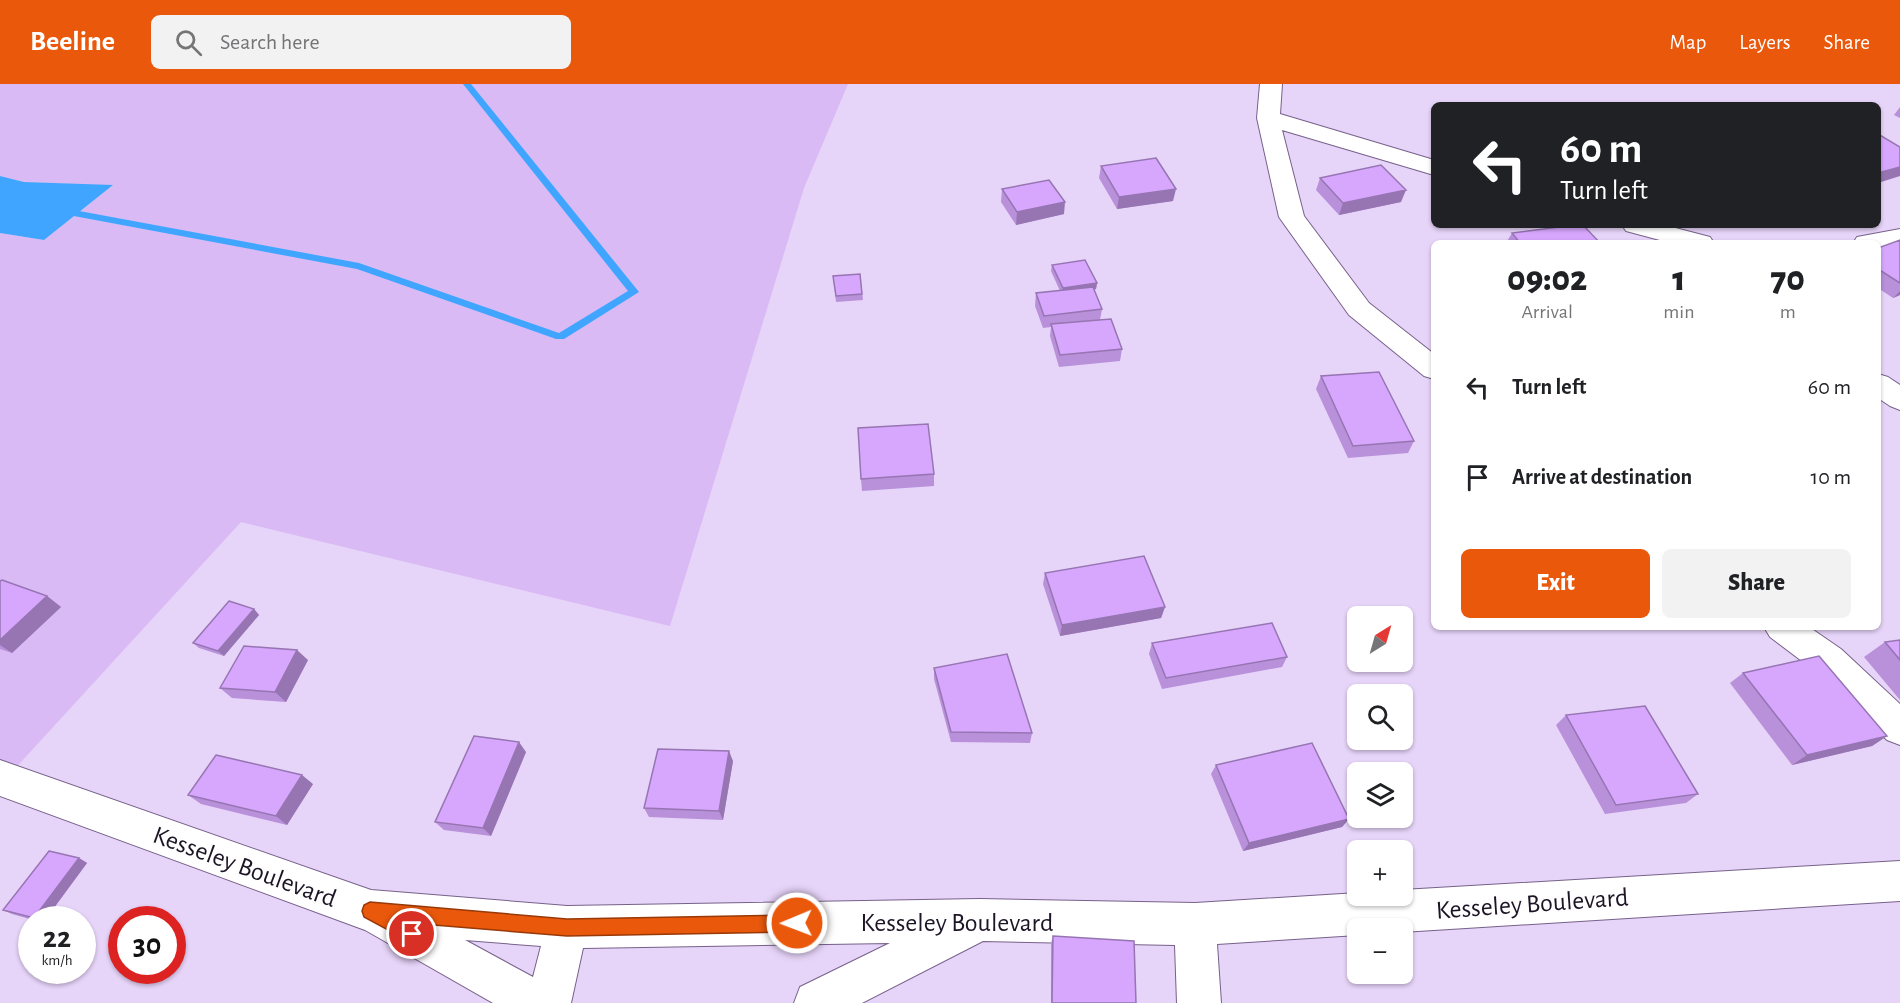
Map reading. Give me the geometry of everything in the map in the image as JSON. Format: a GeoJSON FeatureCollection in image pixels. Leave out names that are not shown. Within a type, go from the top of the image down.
{"type":"FeatureCollection","features":[{"type":"Feature","properties":{"kind":"street"},"geometry":{"type":"LineString","coordinates":[[1271,84],[1268,118],[1292,217],[1359,309],[1431,367]]}},
{"type":"Feature","properties":{"kind":"street"},"geometry":{"type":"LineString","coordinates":[[1268,118],[1431,167]]}},
{"type":"Feature","properties":{"kind":"street"},"geometry":{"type":"LineString","coordinates":[[1646,228],[1690,240]]}},
{"type":"Feature","properties":{"kind":"street"},"geometry":{"type":"LineString","coordinates":[[1881,240],[1900,237]]}},
{"type":"Feature","properties":{"kind":"street"},"geometry":{"type":"LineString","coordinates":[[1881,386],[1900,399]]}},
{"type":"Feature","properties":{"kind":"street"},"geometry":{"type":"LineString","coordinates":[[1786,630],[1828,660],[1900,728]]}},
{"type":"Feature","properties":{"kind":"street","name":"Kesseley Boulevard"},"geometry":{"type":"LineString","coordinates":[[0,778],[370,911],[567,927],[980,920],[1195,924],[1900,881]]}},
{"type":"Feature","properties":{"kind":"street"},"geometry":{"type":"LineString","coordinates":[[370,911],[536,1003]]}},
{"type":"Feature","properties":{"kind":"street"},"geometry":{"type":"LineString","coordinates":[[816,1003],[980,920]]}},
{"type":"Feature","properties":{"kind":"street"},"geometry":{"type":"LineString","coordinates":[[1195,924],[1199,1003]]}},
{"type":"Feature","properties":{"kind":"street"},"geometry":{"type":"LineString","coordinates":[[549,1003],[567,927]]}},
{"type":"Feature","properties":{"kind":"shaded area"},"geometry":{"type":"Polygon","coordinates":[[[0,84],[848,84],[804,188],[670,626],[241,522],[0,785],[0,233],[44,240],[112,186],[24,182],[0,176],[0,84]]]}},
{"type":"Feature","properties":{"kind":"water"},"geometry":{"type":"Polygon","coordinates":[[[0,176],[24,182],[113,185],[44,240],[0,233],[0,176]]]}},
{"type":"Feature","properties":{"kind":"building"},"geometry":{"type":"Polygon","coordinates":[[[1881,136],[1900,147],[1900,167],[1881,172],[1881,136]]]}},
{"type":"Feature","properties":{"kind":"building"},"geometry":{"type":"Polygon","coordinates":[[[1156,158],[1176,189],[1119,197],[1101,166],[1156,158]]]}},
{"type":"Feature","properties":{"kind":"building"},"geometry":{"type":"Polygon","coordinates":[[[1381,165],[1406,190],[1343,203],[1320,178],[1381,165]]]}},
{"type":"Feature","properties":{"kind":"building"},"geometry":{"type":"Polygon","coordinates":[[[1049,180],[1065,202],[1017,212],[1002,189],[1049,180]]]}},
{"type":"Feature","properties":{"kind":"building"},"geometry":{"type":"Polygon","coordinates":[[[1551,228],[1586,228],[1597,240],[1518,240],[1512,233],[1551,228]]]}},
{"type":"Feature","properties":{"kind":"building"},"geometry":{"type":"Polygon","coordinates":[[[1900,240],[1900,283],[1881,271],[1881,247],[1900,240]]]}},
{"type":"Feature","properties":{"kind":"building"},"geometry":{"type":"Polygon","coordinates":[[[1085,260],[1097,283],[1063,288],[1052,265],[1085,260]]]}},
{"type":"Feature","properties":{"kind":"building"},"geometry":{"type":"Polygon","coordinates":[[[860,274],[862,294],[836,296],[833,276],[860,274]]]}},
{"type":"Feature","properties":{"kind":"building"},"geometry":{"type":"Polygon","coordinates":[[[1093,287],[1102,309],[1044,316],[1036,293],[1093,287]]]}},
{"type":"Feature","properties":{"kind":"building"},"geometry":{"type":"Polygon","coordinates":[[[1111,319],[1122,349],[1060,355],[1051,324],[1111,319]]]}},
{"type":"Feature","properties":{"kind":"building"},"geometry":{"type":"Polygon","coordinates":[[[1379,372],[1414,441],[1353,446],[1321,376],[1379,372]]]}},
{"type":"Feature","properties":{"kind":"building"},"geometry":{"type":"Polygon","coordinates":[[[928,424],[934,474],[861,479],[858,428],[928,424]]]}},
{"type":"Feature","properties":{"kind":"building"},"geometry":{"type":"Polygon","coordinates":[[[1144,556],[1165,607],[1062,625],[1045,573],[1144,556]]]}},
{"type":"Feature","properties":{"kind":"building"},"geometry":{"type":"Polygon","coordinates":[[[0,581],[47,596],[0,640],[0,581]]]}},
{"type":"Feature","properties":{"kind":"building"},"geometry":{"type":"Polygon","coordinates":[[[229,601],[254,609],[218,651],[193,643],[229,601]]]}},
{"type":"Feature","properties":{"kind":"building"},"geometry":{"type":"Polygon","coordinates":[[[1272,623],[1287,657],[1166,678],[1152,643],[1272,623]]]}},
{"type":"Feature","properties":{"kind":"building"},"geometry":{"type":"Polygon","coordinates":[[[1900,640],[1900,660],[1885,642],[1900,640]]]}},
{"type":"Feature","properties":{"kind":"building"},"geometry":{"type":"Polygon","coordinates":[[[244,646],[297,650],[275,692],[220,688],[244,646]]]}},
{"type":"Feature","properties":{"kind":"building"},"geometry":{"type":"Polygon","coordinates":[[[1007,654],[1032,733],[951,732],[934,668],[1007,654]]]}},
{"type":"Feature","properties":{"kind":"building"},"geometry":{"type":"Polygon","coordinates":[[[1819,656],[1887,736],[1807,755],[1743,673],[1819,656]]]}},
{"type":"Feature","properties":{"kind":"building"},"geometry":{"type":"Polygon","coordinates":[[[1645,706],[1698,794],[1616,805],[1566,715],[1645,706]]]}},
{"type":"Feature","properties":{"kind":"building"},"geometry":{"type":"Polygon","coordinates":[[[474,736],[519,742],[483,828],[435,822],[474,736]]]}},
{"type":"Feature","properties":{"kind":"building"},"geometry":{"type":"Polygon","coordinates":[[[1312,743],[1347,815],[1347,819],[1249,843],[1216,765],[1312,743]]]}},
{"type":"Feature","properties":{"kind":"building"},"geometry":{"type":"Polygon","coordinates":[[[658,749],[729,751],[719,811],[644,808],[658,749]]]}},
{"type":"Feature","properties":{"kind":"building"},"geometry":{"type":"Polygon","coordinates":[[[216,755],[302,775],[276,816],[188,795],[216,755]]]}},
{"type":"Feature","properties":{"kind":"building"},"geometry":{"type":"Polygon","coordinates":[[[49,851],[79,858],[43,906],[18,906],[18,914],[3,910],[49,851]]]}},
{"type":"Feature","properties":{"kind":"building"},"geometry":{"type":"Polygon","coordinates":[[[1053,936],[1134,941],[1136,1003],[1052,1003],[1053,936]]]}},
{"type":"Feature","properties":{"kind":"waterway"},"geometry":{"type":"LineString","coordinates":[[63,211],[359,266],[560,337],[634,292],[467,84]]}},
{"type":"Feature","properties":{"kind":"route"},"geometry":{"type":"LineString","coordinates":[[412,934],[370,911],[567,927],[797,923]]}}]}
